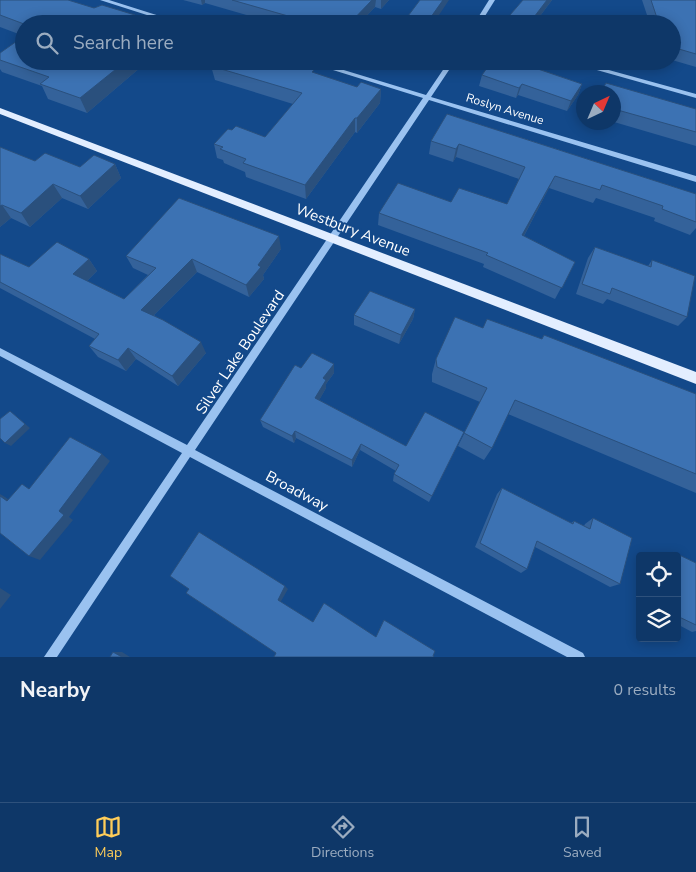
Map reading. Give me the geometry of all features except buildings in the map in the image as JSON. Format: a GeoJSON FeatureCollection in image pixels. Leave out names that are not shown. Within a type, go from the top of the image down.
{"type":"FeatureCollection","features":[{"type":"Feature","properties":{"kind":"main road","name":"Westbury Avenue"},"geometry":{"type":"LineString","coordinates":[[0,111],[696,378]]}},
{"type":"Feature","properties":{"kind":"street"},"geometry":{"type":"LineString","coordinates":[[103,0],[152,15]]}},
{"type":"Feature","properties":{"kind":"street"},"geometry":{"type":"LineString","coordinates":[[483,15],[492,0]]}},
{"type":"Feature","properties":{"kind":"street","name":"Roslyn Avenue"},"geometry":{"type":"LineString","coordinates":[[336,70],[696,179]]}},
{"type":"Feature","properties":{"kind":"street","name":"Silver Lake Boulevard"},"geometry":{"type":"LineString","coordinates":[[50,657],[446,70]]}},
{"type":"Feature","properties":{"kind":"street"},"geometry":{"type":"LineString","coordinates":[[601,70],[696,96]]}},
{"type":"Feature","properties":{"kind":"street","name":"Broadway"},"geometry":{"type":"LineString","coordinates":[[0,352],[579,657]]}}]}
